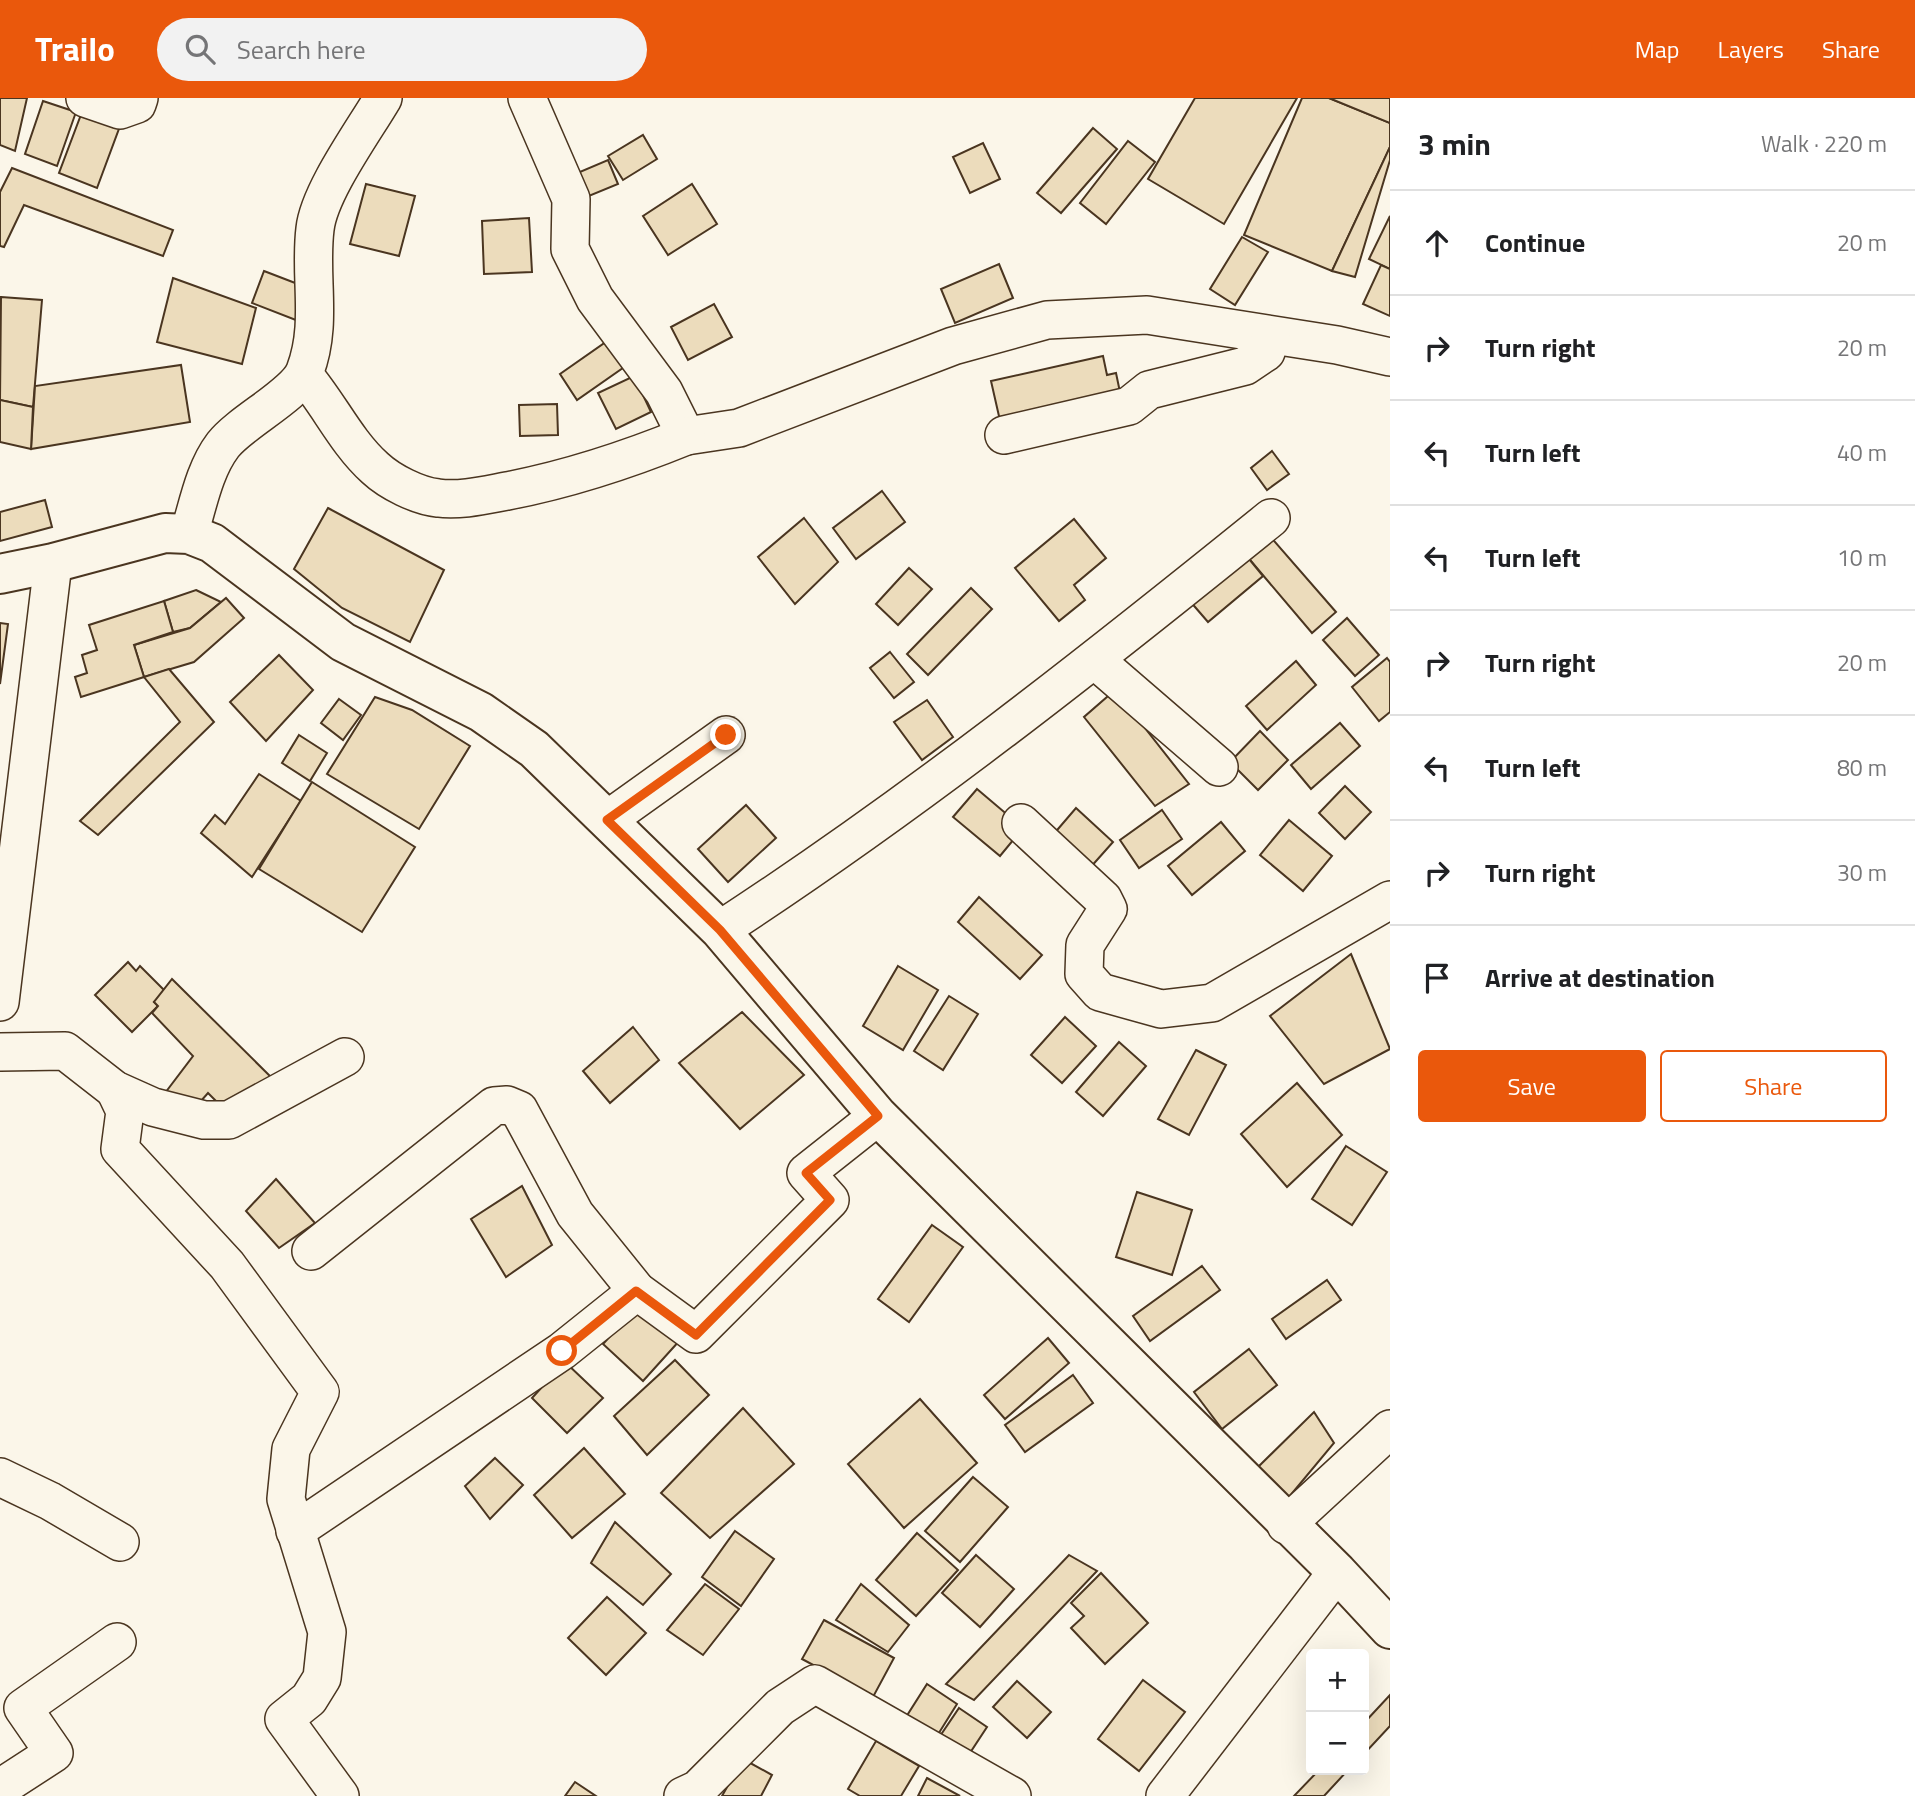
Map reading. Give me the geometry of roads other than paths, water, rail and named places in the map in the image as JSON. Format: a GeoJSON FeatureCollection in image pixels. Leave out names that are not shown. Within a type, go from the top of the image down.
{"type":"FeatureCollection","features":[{"type":"Feature","properties":{"kind":"main road"},"geometry":{"type":"LineString","coordinates":[[0,574],[53,564],[165,533],[189,534],[212,543],[343,642],[508,728],[720,930],[878,1116],[1286,1525],[1337,1572],[1390,1629]]}},
{"type":"Feature","properties":{"kind":"street"},"geometry":{"type":"LineString","coordinates":[[85,98],[120,110],[136,104],[139,98]]}},
{"type":"Feature","properties":{"kind":"street"},"geometry":{"type":"LineString","coordinates":[[189,534],[207,475],[223,446],[248,420],[279,398],[304,374],[316,337],[315,228],[324,199],[383,98]]}},
{"type":"Feature","properties":{"kind":"street"},"geometry":{"type":"LineString","coordinates":[[527,98],[571,199],[570,249],[595,299],[664,392],[686,436]]}},
{"type":"Feature","properties":{"kind":"street"},"geometry":{"type":"LineString","coordinates":[[304,374],[323,397],[343,430],[375,469],[400,484],[436,498],[474,497],[559,481],[606,467],[686,436],[738,428],[953,346],[1047,320],[1147,315],[1271,337],[1337,345],[1390,357]]}},
{"type":"Feature","properties":{"kind":"street"},"geometry":{"type":"LineString","coordinates":[[1004,435],[1129,406],[1149,390],[1162,385],[1245,366],[1266,352],[1271,337]]}},
{"type":"Feature","properties":{"kind":"street"},"geometry":{"type":"LineString","coordinates":[[720,930],[810,872],[1095,660],[1271,518]]}},
{"type":"Feature","properties":{"kind":"street"},"geometry":{"type":"LineString","coordinates":[[0,1002],[53,564]]}},
{"type":"Feature","properties":{"kind":"street"},"geometry":{"type":"LineString","coordinates":[[1095,660],[1219,767]]}},
{"type":"Feature","properties":{"kind":"street"},"geometry":{"type":"LineString","coordinates":[[607,820],[726,735]]}},
{"type":"Feature","properties":{"kind":"street"},"geometry":{"type":"LineString","coordinates":[[1021,823],[1103,899],[1108,909],[1085,945],[1084,974],[1100,992],[1161,1009],[1212,1003],[1390,900]]}},
{"type":"Feature","properties":{"kind":"street"},"geometry":{"type":"LineString","coordinates":[[0,1052],[65,1051],[115,1090],[153,1107],[183,1116],[229,1120],[345,1057]]}},
{"type":"Feature","properties":{"kind":"street"},"geometry":{"type":"LineString","coordinates":[[115,1090],[125,1111],[120,1149],[227,1265],[320,1392],[291,1449],[286,1499],[327,1632],[322,1678],[309,1699],[284,1719],[340,1796]]}},
{"type":"Feature","properties":{"kind":"street"},"geometry":{"type":"LineString","coordinates":[[311,1251],[494,1106],[507,1105],[519,1110],[575,1214],[636,1291],[696,1335],[830,1200],[806,1173],[878,1116]]}},
{"type":"Feature","properties":{"kind":"street"},"geometry":{"type":"LineString","coordinates":[[295,1531],[562,1351],[636,1291]]}},
{"type":"Feature","properties":{"kind":"street"},"geometry":{"type":"LineString","coordinates":[[1286,1525],[1390,1429]]}},
{"type":"Feature","properties":{"kind":"street"},"geometry":{"type":"LineString","coordinates":[[0,1477],[50,1501],[120,1542]]}},
{"type":"Feature","properties":{"kind":"street"},"geometry":{"type":"LineString","coordinates":[[1165,1796],[1337,1572]]}},
{"type":"Feature","properties":{"kind":"street"},"geometry":{"type":"LineString","coordinates":[[0,1788],[54,1753],[23,1708],[117,1642]]}},
{"type":"Feature","properties":{"kind":"street"},"geometry":{"type":"LineString","coordinates":[[682,1796],[698,1789],[780,1707],[816,1684],[1012,1796]]}}]}
